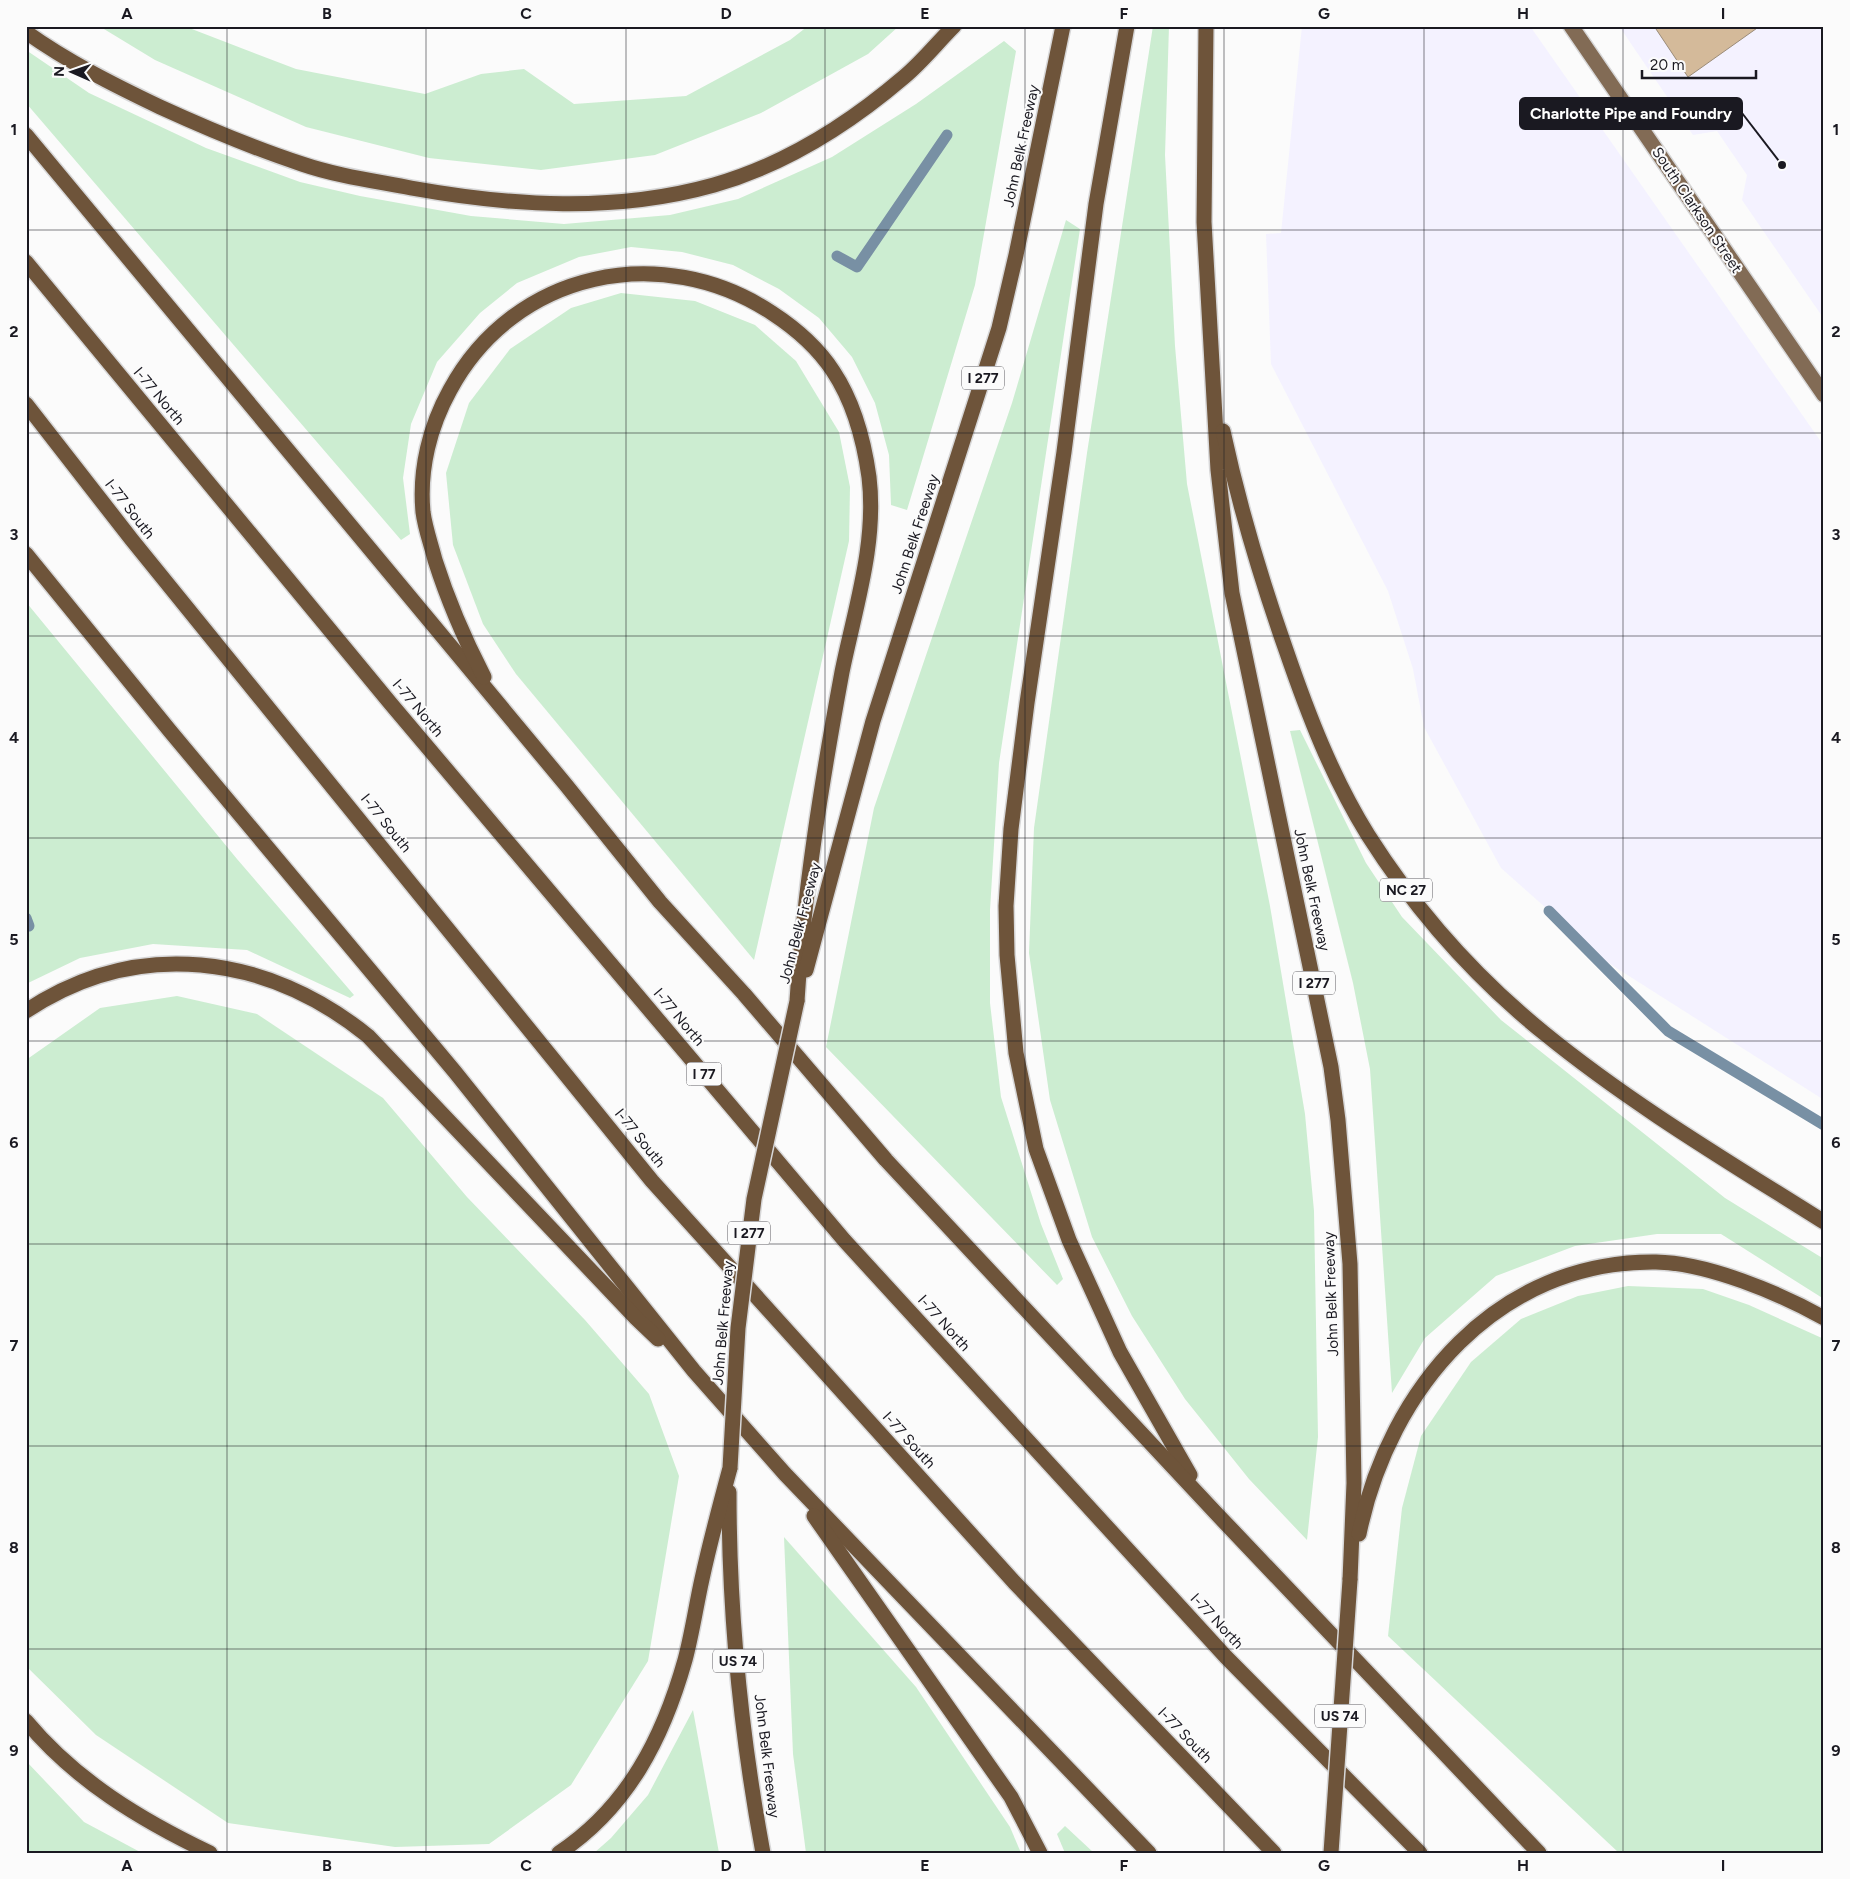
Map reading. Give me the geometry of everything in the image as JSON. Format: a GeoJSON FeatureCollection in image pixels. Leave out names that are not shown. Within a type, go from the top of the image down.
{"type":"FeatureCollection","features":[{"type":"Feature","properties":{"kind":"highway"},"geometry":{"type":"LineString","coordinates":[[26,32],[102,80],[211,130],[303,164],[356,178],[461,197],[534,204],[608,204],[644,201],[715,184],[778,160],[844,123],[905,76],[954,26]]}},
{"type":"Feature","properties":{"kind":"highway","name":"John Belk Freeway"},"geometry":{"type":"LineString","coordinates":[[763,1853],[753,1799],[735,1639],[729,1530],[730,1468],[738,1328],[754,1199],[797,1001],[873,721],[998,328],[1016,255],[1063,26]]}},
{"type":"Feature","properties":{"kind":"highway"},"geometry":{"type":"LineString","coordinates":[[1127,26],[1119,62],[1096,204],[1064,452],[1027,703],[1012,829],[1006,906],[1007,955],[1016,1053],[1036,1149],[1066,1230],[1120,1352],[1180,1460],[1214,1511]]}},
{"type":"Feature","properties":{"kind":"highway","name":"John Belk Freeway"},"geometry":{"type":"LineString","coordinates":[[1206,26],[1204,222],[1218,470],[1232,593],[1331,1067],[1338,1120],[1350,1264],[1354,1483],[1350,1580],[1331,1853]]}},
{"type":"Feature","properties":{"kind":"highway"},"geometry":{"type":"LineString","coordinates":[[26,135],[660,902],[744,994],[886,1160],[1214,1511],[1539,1853]]}},
{"type":"Feature","properties":{"kind":"highway","name":"I-77 North"},"geometry":{"type":"LineString","coordinates":[[26,262],[391,704],[844,1240],[1226,1657],[1420,1853]]}},
{"type":"Feature","properties":{"kind":"highway"},"geometry":{"type":"LineString","coordinates":[[498,704],[460,632],[448,601],[423,510],[424,461],[437,414],[460,371],[494,331],[532,302],[554,291],[599,276],[654,273],[703,280],[750,298],[792,326],[835,374],[857,424],[869,478],[870,533],[842,673],[817,827],[800,949],[797,1001]]}},
{"type":"Feature","properties":{"kind":"highway","name":"NC 27"},"geometry":{"type":"LineString","coordinates":[[1215,392],[1230,462],[1269,601],[1308,712],[1324,753],[1341,785],[1367,833],[1392,870],[1436,928],[1506,1000],[1544,1033],[1619,1089],[1824,1222]]}},
{"type":"Feature","properties":{"kind":"highway","name":"I-77 South"},"geometry":{"type":"LineString","coordinates":[[26,404],[132,540],[652,1181],[1014,1582],[1274,1853]]}},
{"type":"Feature","properties":{"kind":"highway"},"geometry":{"type":"LineString","coordinates":[[26,554],[170,731],[454,1072],[694,1371],[784,1474],[1148,1853]]}},
{"type":"Feature","properties":{"kind":"highway"},"geometry":{"type":"LineString","coordinates":[[26,1011],[69,986],[106,973],[136,966],[187,963],[243,971],[296,990],[322,1002],[368,1036],[636,1318],[694,1371]]}},
{"type":"Feature","properties":{"kind":"highway"},"geometry":{"type":"LineString","coordinates":[[1350,1580],[1363,1513],[1375,1477],[1406,1410],[1422,1385],[1460,1341],[1505,1304],[1529,1290],[1578,1271],[1595,1267],[1656,1262],[1682,1265],[1720,1274],[1790,1300],[1824,1318]]}},
{"type":"Feature","properties":{"kind":"highway"},"geometry":{"type":"LineString","coordinates":[[560,1853],[612,1807],[645,1762],[657,1738],[685,1660],[730,1468]]}},
{"type":"Feature","properties":{"kind":"highway"},"geometry":{"type":"LineString","coordinates":[[784,1474],[1011,1797],[1040,1853]]}},
{"type":"Feature","properties":{"kind":"highway"},"geometry":{"type":"LineString","coordinates":[[26,1721],[66,1762],[125,1808],[165,1832],[210,1853]]}},
{"type":"Feature","properties":{"kind":"highway"},"geometry":{"type":"LineString","coordinates":[[1511,1822],[1548,1853]]}},
{"type":"Feature","properties":{"kind":"main road","name":"South Clarkson Street"},"geometry":{"type":"LineString","coordinates":[[1571,26],[1824,395]]}},
{"type":"Feature","properties":{"kind":"shaded area"},"geometry":{"type":"Polygon","coordinates":[[[1302,26],[1530,26],[1824,446],[1824,1100],[1607,962],[1501,868],[1424,727],[1413,669],[1388,591],[1271,364],[1266,234],[1281,233],[1302,26]]]}},
{"type":"Feature","properties":{"kind":"shaded area"},"geometry":{"type":"Polygon","coordinates":[[[1619,26],[1824,26],[1824,319],[1742,200],[1747,175],[1717,131],[1693,135],[1619,26]]]}},
{"type":"Feature","properties":{"kind":"green space"},"geometry":{"type":"Polygon","coordinates":[[[99,26],[184,26],[296,69],[425,94],[481,74],[524,69],[574,104],[686,96],[790,40],[808,26],[899,26],[868,54],[761,113],[655,155],[541,170],[429,158],[306,127],[155,60],[99,26]]]}},
{"type":"Feature","properties":{"kind":"green space"},"geometry":{"type":"Polygon","coordinates":[[[1153,26],[1169,26],[1165,155],[1175,346],[1187,484],[1270,906],[1305,1114],[1314,1211],[1318,1437],[1307,1540],[1249,1479],[1185,1399],[1132,1316],[1092,1237],[1050,1100],[1029,953],[1034,828],[1087,453],[1153,26]]]}},
{"type":"Feature","properties":{"kind":"green space"},"geometry":{"type":"Polygon","coordinates":[[[1004,41],[1016,51],[975,285],[907,510],[891,505],[889,455],[875,403],[852,357],[819,318],[779,289],[733,265],[682,252],[631,247],[579,257],[517,283],[480,313],[437,362],[411,424],[403,478],[410,534],[401,540],[26,103],[26,50],[89,93],[206,148],[300,182],[360,196],[471,216],[564,224],[670,215],[738,199],[832,157],[916,104],[1004,41]]]}},
{"type":"Feature","properties":{"kind":"green space"},"geometry":{"type":"Polygon","coordinates":[[[1066,220],[1080,229],[999,763],[990,910],[990,1003],[1001,1097],[1041,1224],[1063,1279],[1057,1285],[826,1047],[874,808],[1012,403],[1066,220]]]}},
{"type":"Feature","properties":{"kind":"green space"},"geometry":{"type":"Polygon","coordinates":[[[621,293],[695,301],[755,325],[796,361],[839,432],[850,487],[849,541],[754,960],[516,674],[483,624],[453,545],[446,473],[469,403],[510,349],[571,308],[621,293]]]}},
{"type":"Feature","properties":{"kind":"green space"},"geometry":{"type":"Polygon","coordinates":[[[26,602],[237,859],[354,995],[350,998],[247,950],[153,944],[80,958],[26,984],[26,602]]]}},
{"type":"Feature","properties":{"kind":"green space"},"geometry":{"type":"Polygon","coordinates":[[[1300,730],[1366,863],[1402,917],[1501,1020],[1725,1198],[1824,1259],[1824,1299],[1721,1234],[1657,1234],[1575,1246],[1496,1276],[1425,1338],[1392,1393],[1370,1069],[1353,983],[1290,731],[1300,730]]]}},
{"type":"Feature","properties":{"kind":"green space"},"geometry":{"type":"Polygon","coordinates":[[[177,996],[257,1014],[383,1098],[467,1197],[585,1320],[649,1394],[679,1476],[648,1661],[571,1785],[489,1844],[395,1847],[228,1823],[96,1735],[26,1666],[26,1060],[100,1008],[177,996]]]}},
{"type":"Feature","properties":{"kind":"green space"},"geometry":{"type":"Polygon","coordinates":[[[1628,1286],[1703,1289],[1749,1305],[1824,1339],[1824,1853],[1619,1853],[1388,1636],[1402,1508],[1421,1436],[1471,1362],[1521,1319],[1578,1296],[1628,1286]]]}},
{"type":"Feature","properties":{"kind":"green space"},"geometry":{"type":"Polygon","coordinates":[[[784,1537],[916,1687],[1010,1827],[1021,1853],[806,1853],[793,1754],[784,1537]]]}},
{"type":"Feature","properties":{"kind":"green space"},"geometry":{"type":"Polygon","coordinates":[[[693,1710],[719,1853],[594,1853],[611,1838],[648,1795],[693,1710]]]}},
{"type":"Feature","properties":{"kind":"green space"},"geometry":{"type":"Polygon","coordinates":[[[26,1761],[84,1822],[142,1853],[26,1853],[26,1761]]]}},
{"type":"Feature","properties":{"kind":"green space"},"geometry":{"type":"Polygon","coordinates":[[[1065,1826],[1094,1853],[1065,1853],[1057,1834],[1065,1826]]]}},
{"type":"Feature","properties":{"kind":"building"},"geometry":{"type":"Polygon","coordinates":[[[1654,26],[1760,26],[1688,77],[1654,26]]]}},
{"type":"Feature","properties":{"kind":"waterway"},"geometry":{"type":"LineString","coordinates":[[837,256],[857,267],[947,135]]}},
{"type":"Feature","properties":{"kind":"waterway"},"geometry":{"type":"LineString","coordinates":[[1549,911],[1668,1031],[1824,1125]]}},
{"type":"Feature","properties":{"kind":"waterway"},"geometry":{"type":"LineString","coordinates":[[26,918],[29,926]]}},
{"type":"Feature","properties":{"kind":"place","name":"Charlotte Pipe and Foundry"},"geometry":{"type":"Point","coordinates":[1782,165]}}]}
